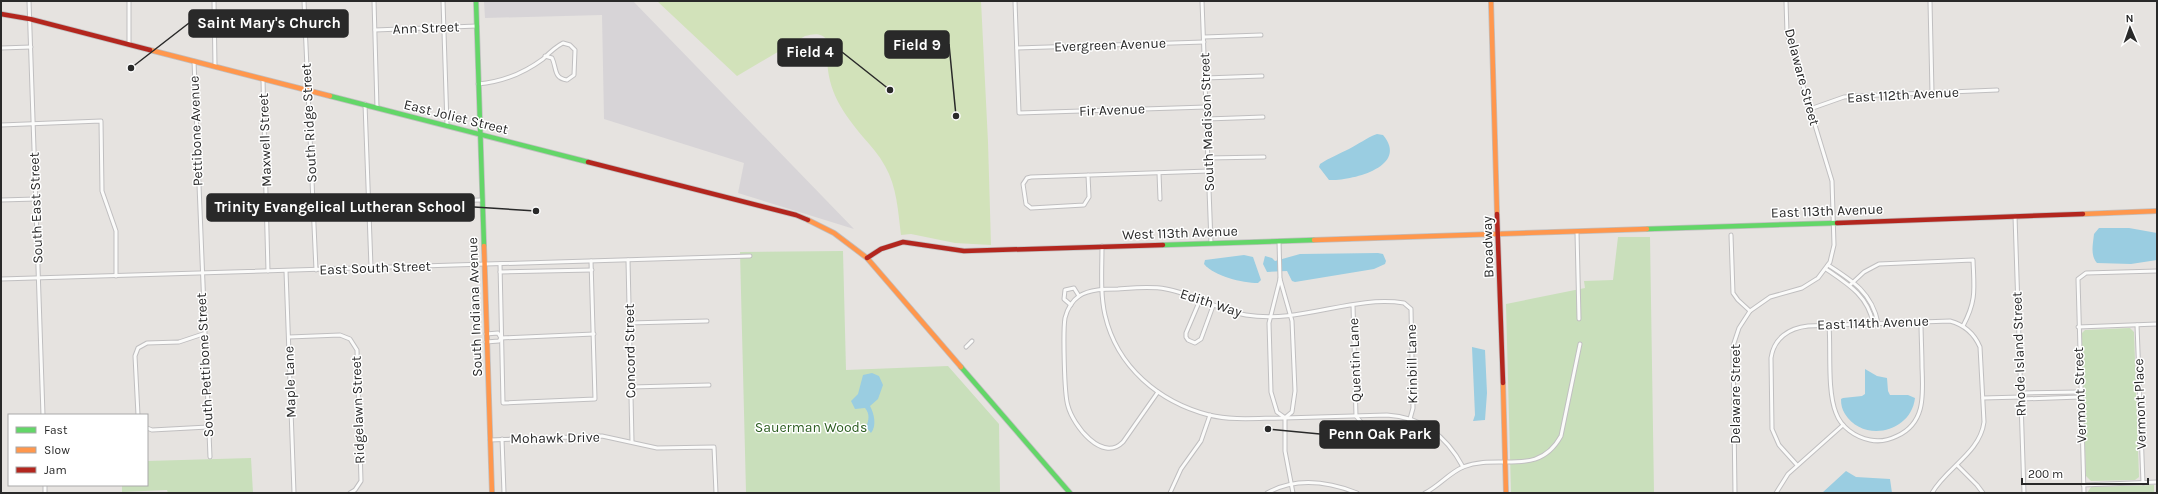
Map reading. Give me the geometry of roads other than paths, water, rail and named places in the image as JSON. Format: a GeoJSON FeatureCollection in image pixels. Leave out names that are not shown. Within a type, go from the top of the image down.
{"type":"FeatureCollection","features":[{"type":"Feature","properties":{"kind":"main road","name":"South Indiana Avenue"},"geometry":{"type":"LineString","coordinates":[[476,1],[492,493]]}},
{"type":"Feature","properties":{"kind":"main road","name":"Broadway"},"geometry":{"type":"LineString","coordinates":[[1490,1],[1499,234],[1506,493]]}},
{"type":"Feature","properties":{"kind":"main road","name":"East Joliet Street"},"geometry":{"type":"LineString","coordinates":[[1,14],[30,19],[129,44],[263,80],[365,104],[796,215],[838,235],[867,258],[1070,493]]}},
{"type":"Feature","properties":{"kind":"main road","name":"East 113th Avenue"},"geometry":{"type":"LineString","coordinates":[[1499,234],[2157,211]]}},
{"type":"Feature","properties":{"kind":"main road","name":"West 113th Avenue"},"geometry":{"type":"LineString","coordinates":[[867,258],[882,248],[907,241],[917,241],[958,251],[1499,234]]}},
{"type":"Feature","properties":{"kind":"street","name":"South East Street"},"geometry":{"type":"LineString","coordinates":[[29,1],[43,414]]}},
{"type":"Feature","properties":{"kind":"street"},"geometry":{"type":"LineString","coordinates":[[129,1],[129,44]]}},
{"type":"Feature","properties":{"kind":"street"},"geometry":{"type":"LineString","coordinates":[[214,1],[215,66]]}},
{"type":"Feature","properties":{"kind":"street","name":"South Ridge Street"},"geometry":{"type":"LineString","coordinates":[[304,1],[316,270]]}},
{"type":"Feature","properties":{"kind":"street"},"geometry":{"type":"LineString","coordinates":[[374,1],[377,108]]}},
{"type":"Feature","properties":{"kind":"street"},"geometry":{"type":"LineString","coordinates":[[443,1],[447,125]]}},
{"type":"Feature","properties":{"kind":"street"},"geometry":{"type":"LineString","coordinates":[[1015,1],[1016,48]]}},
{"type":"Feature","properties":{"kind":"street","name":"South Madison Street"},"geometry":{"type":"LineString","coordinates":[[1202,1],[1210,243]]}},
{"type":"Feature","properties":{"kind":"street","name":"Delaware Street"},"geometry":{"type":"LineString","coordinates":[[1786,1],[1787,33],[1832,181],[1834,246],[1826,269]]}},
{"type":"Feature","properties":{"kind":"street"},"geometry":{"type":"LineString","coordinates":[[1930,1],[1932,92]]}},
{"type":"Feature","properties":{"kind":"street","name":"Ann Street"},"geometry":{"type":"LineString","coordinates":[[375,30],[476,26]]}},
{"type":"Feature","properties":{"kind":"street"},"geometry":{"type":"LineString","coordinates":[[1204,37],[1261,35]]}},
{"type":"Feature","properties":{"kind":"street","name":"Evergreen Avenue"},"geometry":{"type":"LineString","coordinates":[[1016,48],[1204,42]]}},
{"type":"Feature","properties":{"kind":"street"},"geometry":{"type":"LineString","coordinates":[[478,84],[493,83],[512,76],[563,43],[570,45],[575,50],[574,75],[567,80],[560,78],[556,73],[552,58],[545,56]]}},
{"type":"Feature","properties":{"kind":"street"},"geometry":{"type":"LineString","coordinates":[[1,48],[31,47]]}},
{"type":"Feature","properties":{"kind":"street","name":"Fir Avenue"},"geometry":{"type":"LineString","coordinates":[[1016,48],[1018,113],[1206,107]]}},
{"type":"Feature","properties":{"kind":"street","name":"Pettibone Avenue"},"geometry":{"type":"LineString","coordinates":[[194,61],[201,273]]}},
{"type":"Feature","properties":{"kind":"street"},"geometry":{"type":"LineString","coordinates":[[1205,78],[1262,76]]}},
{"type":"Feature","properties":{"kind":"street","name":"Maxwell Street"},"geometry":{"type":"LineString","coordinates":[[263,80],[268,271]]}},
{"type":"Feature","properties":{"kind":"street","name":"East 112th Avenue"},"geometry":{"type":"LineString","coordinates":[[1810,109],[1844,97],[1997,90]]}},
{"type":"Feature","properties":{"kind":"street"},"geometry":{"type":"LineString","coordinates":[[365,104],[371,267]]}},
{"type":"Feature","properties":{"kind":"street"},"geometry":{"type":"LineString","coordinates":[[1207,119],[1263,117]]}},
{"type":"Feature","properties":{"kind":"street"},"geometry":{"type":"LineString","coordinates":[[1,125],[100,121],[102,191],[116,231],[116,276]]}},
{"type":"Feature","properties":{"kind":"street"},"geometry":{"type":"LineString","coordinates":[[1208,158],[1264,156]]}},
{"type":"Feature","properties":{"kind":"street"},"geometry":{"type":"LineString","coordinates":[[1088,175],[1089,197],[1084,205],[1032,208],[1026,204],[1023,184],[1027,178],[1088,175],[1208,171]]}},
{"type":"Feature","properties":{"kind":"street"},"geometry":{"type":"LineString","coordinates":[[1159,173],[1160,199]]}},
{"type":"Feature","properties":{"kind":"street"},"geometry":{"type":"LineString","coordinates":[[1,200],[36,199]]}},
{"type":"Feature","properties":{"kind":"street"},"geometry":{"type":"LineString","coordinates":[[369,202],[482,200]]}},
{"type":"Feature","properties":{"kind":"street","name":"Rhode Island Street"},"geometry":{"type":"LineString","coordinates":[[2015,216],[2024,493]]}},
{"type":"Feature","properties":{"kind":"street"},"geometry":{"type":"LineString","coordinates":[[1577,232],[1579,319]]}},
{"type":"Feature","properties":{"kind":"street"},"geometry":{"type":"LineString","coordinates":[[1731,235],[1733,292],[1738,300],[1750,311],[1758,304],[1774,295],[1808,285],[1826,269],[1850,286],[1867,303],[1873,323]]}},
{"type":"Feature","properties":{"kind":"street"},"geometry":{"type":"LineString","coordinates":[[1279,241],[1280,279],[1270,317],[1272,392],[1277,412],[1285,418]]}},
{"type":"Feature","properties":{"kind":"street"},"geometry":{"type":"LineString","coordinates":[[1102,246],[1105,315],[1118,350],[1134,372],[1158,392],[1182,406],[1210,415],[1233,418],[1394,416],[1410,419],[1439,434],[1455,452],[1463,467]]}},
{"type":"Feature","properties":{"kind":"street","name":"East South Street"},"geometry":{"type":"LineString","coordinates":[[1,279],[750,256]]}},
{"type":"Feature","properties":{"kind":"street","name":"Concord Street"},"geometry":{"type":"LineString","coordinates":[[628,260],[632,442]]}},
{"type":"Feature","properties":{"kind":"street"},"geometry":{"type":"LineString","coordinates":[[1850,286],[1868,269],[1879,264],[1973,260],[1974,299],[1970,314],[1963,326],[1971,332],[1980,347],[1984,422],[1982,433],[1973,447],[1932,493]]}},
{"type":"Feature","properties":{"kind":"street"},"geometry":{"type":"LineString","coordinates":[[500,264],[503,403],[595,399],[591,261]]}},
{"type":"Feature","properties":{"kind":"street"},"geometry":{"type":"LineString","coordinates":[[1828,265],[1854,282],[1871,302],[1878,323]]}},
{"type":"Feature","properties":{"kind":"street","name":"Maple Lane"},"geometry":{"type":"LineString","coordinates":[[286,270],[294,493]]}},
{"type":"Feature","properties":{"kind":"street"},"geometry":{"type":"LineString","coordinates":[[500,272],[592,270]]}},
{"type":"Feature","properties":{"kind":"street","name":"Vermont Street"},"geometry":{"type":"LineString","coordinates":[[2084,493],[2077,282],[2082,274],[2157,271]]}},
{"type":"Feature","properties":{"kind":"street","name":"South Pettibone Street"},"geometry":{"type":"LineString","coordinates":[[201,273],[210,457]]}},
{"type":"Feature","properties":{"kind":"street"},"geometry":{"type":"LineString","coordinates":[[1280,279],[1291,317],[1295,391],[1292,412],[1285,418],[1285,451],[1293,493]]}},
{"type":"Feature","properties":{"kind":"street"},"geometry":{"type":"LineString","coordinates":[[1080,296],[1074,288],[1065,290],[1064,299],[1070,305],[1064,326],[1066,401],[1074,419],[1094,443],[1103,448],[1109,449],[1120,445],[1158,392]]}},
{"type":"Feature","properties":{"kind":"street","name":"Edith Way"},"geometry":{"type":"LineString","coordinates":[[1070,305],[1080,296],[1103,289],[1165,289],[1200,300],[1213,306],[1247,315],[1270,317],[1291,317],[1353,305],[1401,302],[1407,304],[1411,310]]}},
{"type":"Feature","properties":{"kind":"street"},"geometry":{"type":"LineString","coordinates":[[1200,300],[1186,333],[1188,340],[1192,342],[1195,343],[1201,339],[1213,306]]}},
{"type":"Feature","properties":{"kind":"street","name":"Quentin Lane"},"geometry":{"type":"LineString","coordinates":[[1353,305],[1356,416]]}},
{"type":"Feature","properties":{"kind":"street","name":"Krinbill Lane"},"geometry":{"type":"LineString","coordinates":[[1410,419],[1413,408],[1411,310]]}},
{"type":"Feature","properties":{"kind":"street","name":"Delaware Street"},"geometry":{"type":"LineString","coordinates":[[1735,493],[1733,346],[1742,322],[1750,311]]}},
{"type":"Feature","properties":{"kind":"street"},"geometry":{"type":"LineString","coordinates":[[629,323],[707,321]]}},
{"type":"Feature","properties":{"kind":"street","name":"East 114th Avenue"},"geometry":{"type":"LineString","coordinates":[[1797,465],[1776,440],[1771,424],[1771,358],[1776,343],[1785,334],[1800,326],[1950,321],[1963,326]]}},
{"type":"Feature","properties":{"kind":"street"},"geometry":{"type":"LineString","coordinates":[[1829,325],[1833,404],[1837,416],[1843,425],[1860,437],[1878,441],[1894,438],[1904,433],[1919,415],[1923,399],[1921,322]]}},
{"type":"Feature","properties":{"kind":"street"},"geometry":{"type":"LineString","coordinates":[[2078,327],[2157,324]]}},
{"type":"Feature","properties":{"kind":"street","name":"Vermont Place"},"geometry":{"type":"LineString","coordinates":[[2137,325],[2143,483]]}},
{"type":"Feature","properties":{"kind":"street"},"geometry":{"type":"LineString","coordinates":[[486,334],[498,333],[501,338]]}},
{"type":"Feature","properties":{"kind":"street"},"geometry":{"type":"LineString","coordinates":[[138,414],[135,356],[138,348],[147,343],[179,342],[203,334]]}},
{"type":"Feature","properties":{"kind":"street"},"geometry":{"type":"LineString","coordinates":[[486,342],[499,341],[501,338],[594,334]]}},
{"type":"Feature","properties":{"kind":"street","name":"Ridgelawn Street"},"geometry":{"type":"LineString","coordinates":[[289,337],[340,335],[350,339],[357,350],[360,481],[355,490],[350,493]]}},
{"type":"Feature","properties":{"kind":"street"},"geometry":{"type":"LineString","coordinates":[[966,347],[972,341]]}},
{"type":"Feature","properties":{"kind":"street"},"geometry":{"type":"LineString","coordinates":[[1425,493],[1463,467],[1480,463],[1535,460],[1545,456],[1555,446],[1560,436],[1580,344]]}},
{"type":"Feature","properties":{"kind":"street"},"geometry":{"type":"LineString","coordinates":[[631,387],[709,385]]}},
{"type":"Feature","properties":{"kind":"street"},"geometry":{"type":"LineString","coordinates":[[2021,397],[2080,392]]}},
{"type":"Feature","properties":{"kind":"street"},"geometry":{"type":"LineString","coordinates":[[1983,398],[2080,397]]}},
{"type":"Feature","properties":{"kind":"street"},"geometry":{"type":"LineString","coordinates":[[1170,493],[1181,469],[1201,442],[1210,415]]}},
{"type":"Feature","properties":{"kind":"street"},"geometry":{"type":"LineString","coordinates":[[1356,416],[1369,430],[1385,436],[1397,433],[1405,427],[1410,419]]}},
{"type":"Feature","properties":{"kind":"street"},"geometry":{"type":"LineString","coordinates":[[1776,493],[1783,479],[1843,425]]}},
{"type":"Feature","properties":{"kind":"street"},"geometry":{"type":"LineString","coordinates":[[148,428],[152,430],[208,427]]}},
{"type":"Feature","properties":{"kind":"street","name":"Mohawk Drive"},"geometry":{"type":"LineString","coordinates":[[490,440],[602,436],[657,448],[714,447],[716,493]]}},
{"type":"Feature","properties":{"kind":"street"},"geometry":{"type":"LineString","coordinates":[[502,439],[504,493]]}},
{"type":"Feature","properties":{"kind":"street"},"geometry":{"type":"LineString","coordinates":[[1957,465],[1977,484],[1983,493]]}},
{"type":"Feature","properties":{"kind":"street"},"geometry":{"type":"LineString","coordinates":[[1267,493],[1291,484],[1308,482],[1330,483],[1357,493]]}},
{"type":"Feature","properties":{"kind":"street"},"geometry":{"type":"LineString","coordinates":[[2083,485],[2157,482]]}},
{"type":"Feature","properties":{"kind":"water"},"geometry":{"type":"Polygon","coordinates":[[[1377,134],[1383,135],[1389,146],[1389,156],[1384,164],[1374,170],[1351,178],[1329,180],[1319,167],[1320,164],[1327,160],[1377,134]]]}},
{"type":"Feature","properties":{"kind":"water"},"geometry":{"type":"Polygon","coordinates":[[[2099,228],[2129,228],[2157,233],[2157,260],[2131,264],[2097,263],[2093,256],[2093,245],[2094,234],[2099,228]]]}},
{"type":"Feature","properties":{"kind":"water"},"geometry":{"type":"Polygon","coordinates":[[[1300,254],[1383,254],[1386,261],[1385,264],[1374,269],[1295,282],[1292,281],[1287,271],[1267,272],[1263,264],[1265,256],[1272,258],[1275,261],[1300,254]]]}},
{"type":"Feature","properties":{"kind":"water"},"geometry":{"type":"Polygon","coordinates":[[[1244,255],[1253,257],[1261,280],[1258,283],[1244,282],[1229,278],[1214,272],[1204,264],[1205,260],[1244,255]]]}},
{"type":"Feature","properties":{"kind":"water"},"geometry":{"type":"Polygon","coordinates":[[[1472,347],[1485,350],[1487,393],[1485,420],[1473,421],[1475,415],[1472,347]]]}},
{"type":"Feature","properties":{"kind":"water"},"geometry":{"type":"Polygon","coordinates":[[[1865,369],[1877,376],[1887,378],[1888,391],[1890,395],[1908,395],[1915,398],[1912,410],[1905,419],[1896,426],[1885,430],[1874,431],[1863,429],[1853,423],[1845,414],[1841,399],[1862,396],[1865,394],[1865,369]]]}},
{"type":"Feature","properties":{"kind":"water"},"geometry":{"type":"Polygon","coordinates":[[[872,373],[879,376],[883,385],[878,399],[870,406],[873,412],[874,420],[874,427],[871,433],[866,427],[868,422],[867,410],[865,408],[855,409],[851,401],[858,394],[863,375],[872,373]]]}},
{"type":"Feature","properties":{"kind":"water"},"geometry":{"type":"Polygon","coordinates":[[[1846,471],[1856,477],[1890,479],[1892,493],[1822,493],[1846,471]]]}},
{"type":"Feature","properties":{"kind":"place","name":"Saint Mary's Church"},"geometry":{"type":"Point","coordinates":[131,68]}},
{"type":"Feature","properties":{"kind":"place","name":"Field 4"},"geometry":{"type":"Point","coordinates":[890,90]}},
{"type":"Feature","properties":{"kind":"place","name":"Field 9"},"geometry":{"type":"Point","coordinates":[956,116]}},
{"type":"Feature","properties":{"kind":"place","name":"Trinity Evangelical Lutheran School"},"geometry":{"type":"Point","coordinates":[536,211]}},
{"type":"Feature","properties":{"kind":"place","name":"Penn Oak Park"},"geometry":{"type":"Point","coordinates":[1268,429]}},
{"type":"Feature","properties":{"kind":"park label","name":"Sauerman Woods"},"geometry":{"type":"Point","coordinates":[811,427]}}]}
